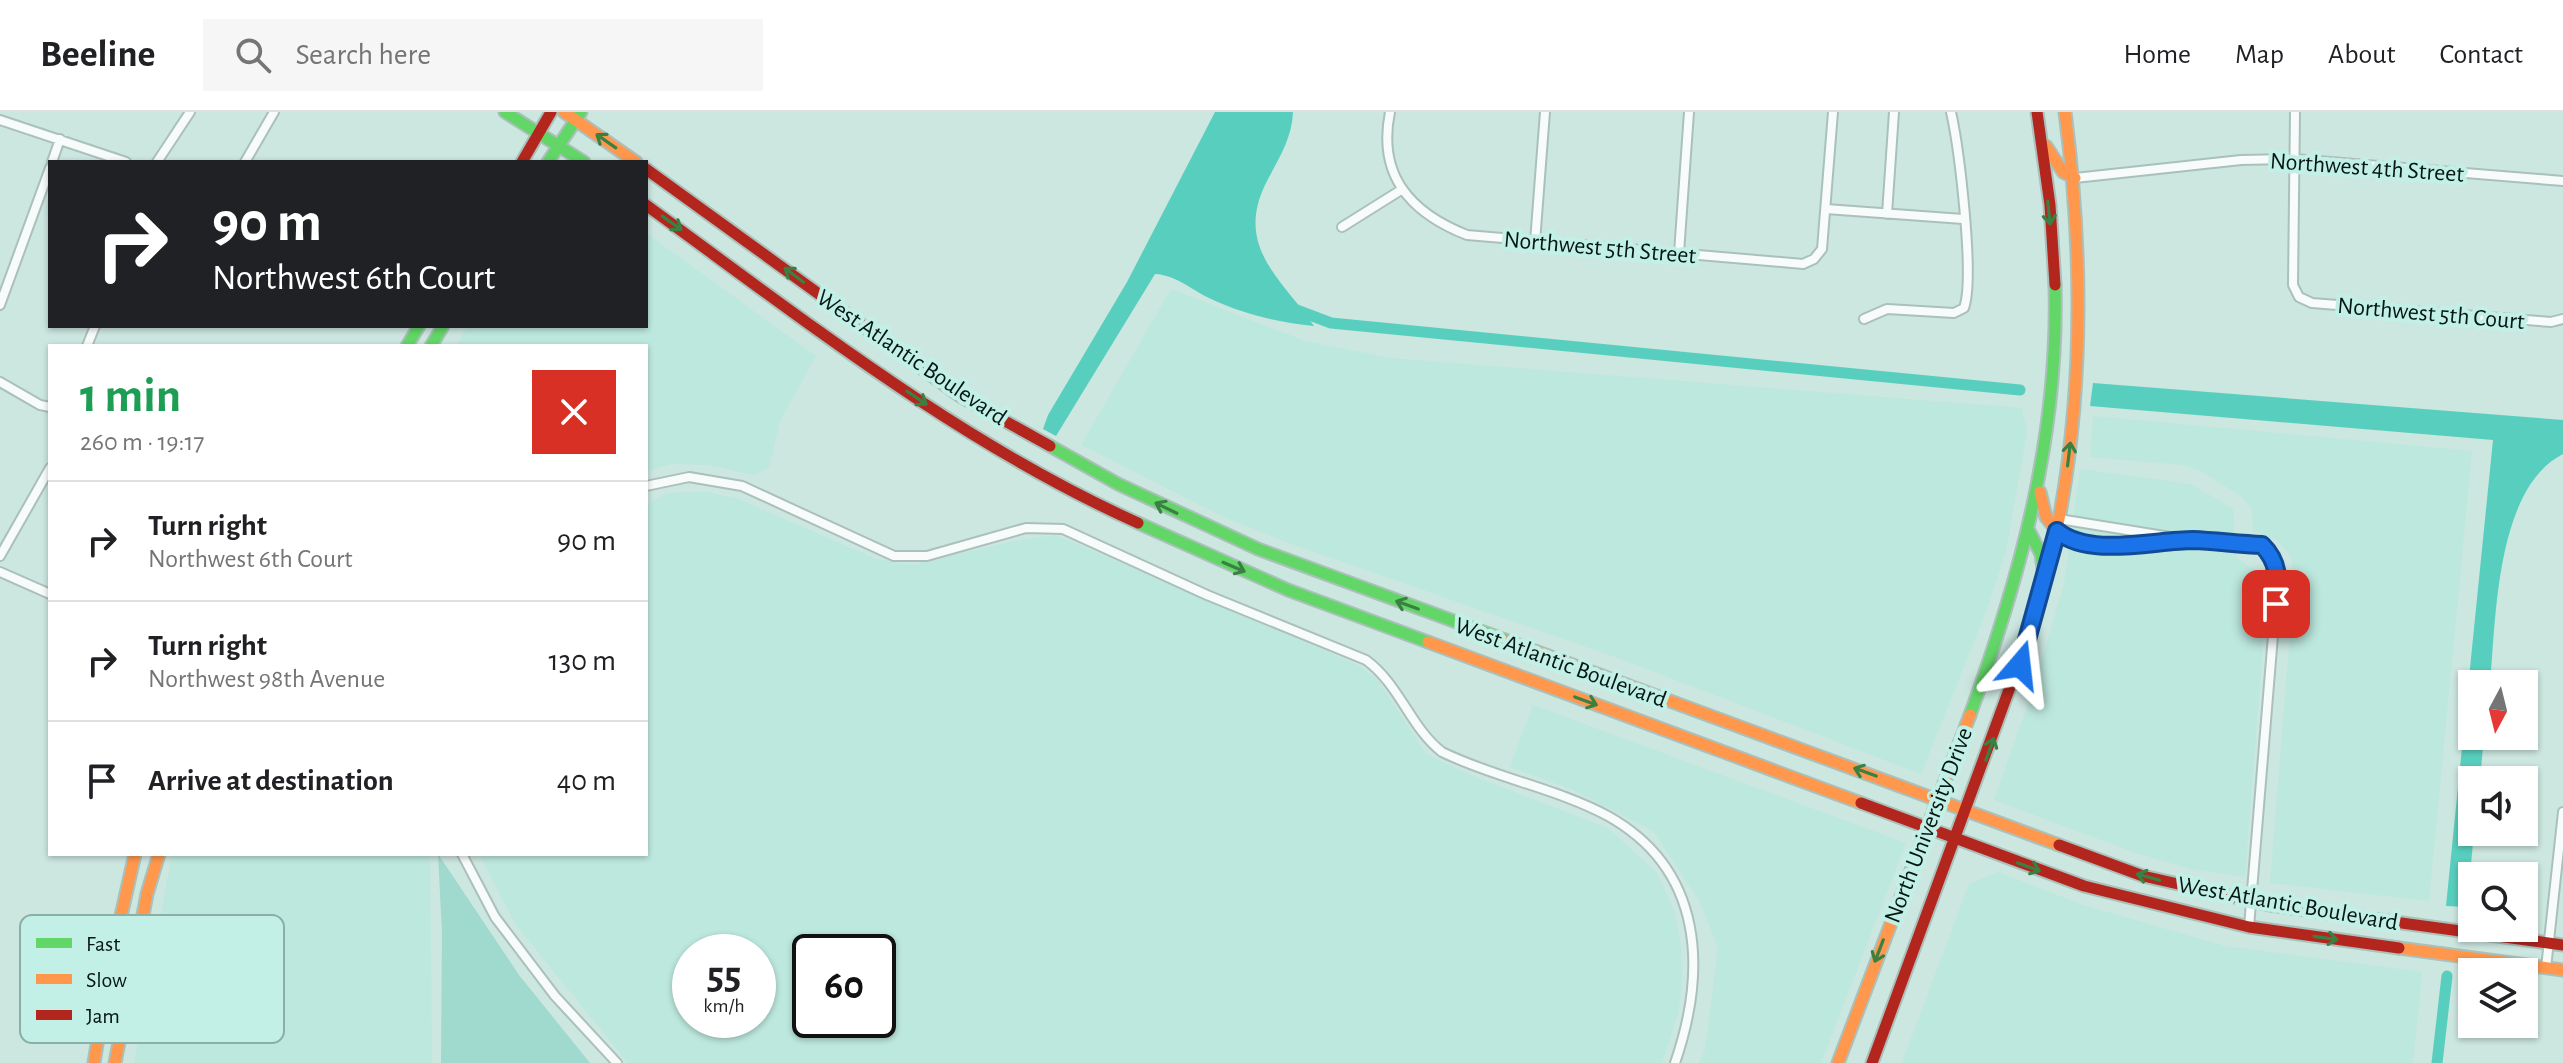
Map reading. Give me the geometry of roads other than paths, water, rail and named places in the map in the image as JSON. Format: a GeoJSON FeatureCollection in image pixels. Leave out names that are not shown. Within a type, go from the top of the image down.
{"type":"FeatureCollection","features":[{"type":"Feature","properties":{"kind":"main road"},"geometry":{"type":"LineString","coordinates":[[505,112],[581,160]]}},
{"type":"Feature","properties":{"kind":"main road"},"geometry":{"type":"LineString","coordinates":[[523,160],[551,112]]}},
{"type":"Feature","properties":{"kind":"main road"},"geometry":{"type":"LineString","coordinates":[[564,112],[578,116],[633,160]]}},
{"type":"Feature","properties":{"kind":"main road","name":"North University Drive"},"geometry":{"type":"LineString","coordinates":[[1838,1063],[2000,635],[2039,485],[2053,375],[2055,303],[2042,135],[2037,112]]}},
{"type":"Feature","properties":{"kind":"main road","name":"North University Drive"},"geometry":{"type":"LineString","coordinates":[[1872,1063],[2020,665],[2045,583],[2058,525],[2074,405],[2081,306],[2075,178],[2065,112]]}},
{"type":"Feature","properties":{"kind":"main road"},"geometry":{"type":"LineString","coordinates":[[549,160],[578,116]]}},
{"type":"Feature","properties":{"kind":"main road"},"geometry":{"type":"LineString","coordinates":[[2042,135],[2063,172],[2075,178]]}},
{"type":"Feature","properties":{"kind":"main road","name":"West Atlantic Boulevard"},"geometry":{"type":"LineString","coordinates":[[648,170],[921,369],[1058,453],[1171,510],[1258,549],[2143,876],[2251,901],[2563,945]]}},
{"type":"Feature","properties":{"kind":"main road","name":"West Atlantic Boulevard"},"geometry":{"type":"LineString","coordinates":[[648,206],[852,355],[1016,460],[1180,544],[1288,590],[2084,886],[2249,927],[2563,970]]}},
{"type":"Feature","properties":{"kind":"main road"},"geometry":{"type":"LineString","coordinates":[[2039,485],[2046,517],[2058,525]]}},
{"type":"Feature","properties":{"kind":"main road"},"geometry":{"type":"LineString","coordinates":[[2029,531],[2041,554],[2045,583]]}},
{"type":"Feature","properties":{"kind":"main road"},"geometry":{"type":"LineString","coordinates":[[121,915],[135,856]]}},
{"type":"Feature","properties":{"kind":"main road"},"geometry":{"type":"LineString","coordinates":[[143,915],[158,856]]}},
{"type":"Feature","properties":{"kind":"main road"},"geometry":{"type":"LineString","coordinates":[[94,1063],[97,1043]]}},
{"type":"Feature","properties":{"kind":"main road"},"geometry":{"type":"LineString","coordinates":[[115,1063],[119,1043]]}},
{"type":"Feature","properties":{"kind":"street"},"geometry":{"type":"LineString","coordinates":[[158,160],[190,112]]}},
{"type":"Feature","properties":{"kind":"street"},"geometry":{"type":"LineString","coordinates":[[246,160],[274,112]]}},
{"type":"Feature","properties":{"kind":"street"},"geometry":{"type":"LineString","coordinates":[[1342,227],[1401,190],[1392,169],[1390,112]]}},
{"type":"Feature","properties":{"kind":"street"},"geometry":{"type":"LineString","coordinates":[[1535,242],[1545,112]]}},
{"type":"Feature","properties":{"kind":"street"},"geometry":{"type":"LineString","coordinates":[[1679,253],[1689,112]]}},
{"type":"Feature","properties":{"kind":"street"},"geometry":{"type":"LineString","coordinates":[[1833,112],[1826,209],[1963,219]]}},
{"type":"Feature","properties":{"kind":"street"},"geometry":{"type":"LineString","coordinates":[[1887,214],[1894,112]]}},
{"type":"Feature","properties":{"kind":"street"},"geometry":{"type":"LineString","coordinates":[[1864,319],[1887,309],[1954,313],[1964,308],[1968,297],[1968,255],[1951,112]]}},
{"type":"Feature","properties":{"kind":"street"},"geometry":{"type":"LineString","coordinates":[[2294,159],[2295,112]]}},
{"type":"Feature","properties":{"kind":"street"},"geometry":{"type":"LineString","coordinates":[[0,120],[120,160]]}},
{"type":"Feature","properties":{"kind":"street"},"geometry":{"type":"LineString","coordinates":[[53,160],[60,139]]}},
{"type":"Feature","properties":{"kind":"street","name":"Northwest 4th Street"},"geometry":{"type":"LineString","coordinates":[[2075,178],[2241,160],[2294,159],[2563,181]]}},
{"type":"Feature","properties":{"kind":"street","name":"Northwest 5th Court"},"geometry":{"type":"LineString","coordinates":[[2294,159],[2293,285],[2299,297],[2312,303],[2551,322],[2563,319]]}},
{"type":"Feature","properties":{"kind":"street"},"geometry":{"type":"LineString","coordinates":[[0,305],[48,173]]}},
{"type":"Feature","properties":{"kind":"street","name":"Northwest 5th Street"},"geometry":{"type":"LineString","coordinates":[[1401,190],[1421,212],[1467,235],[1803,264],[1814,259],[1822,249],[1826,209]]}},
{"type":"Feature","properties":{"kind":"street"},"geometry":{"type":"LineString","coordinates":[[0,382],[48,407]]}},
{"type":"Feature","properties":{"kind":"street"},"geometry":{"type":"LineString","coordinates":[[0,556],[48,472]]}},
{"type":"Feature","properties":{"kind":"street"},"geometry":{"type":"LineString","coordinates":[[648,485],[666,479],[689,477],[742,486],[894,556],[927,556],[1026,528],[1063,529],[1207,595],[1366,660],[1384,673],[1425,736],[1442,752],[1606,815],[1639,838],[1660,861],[1683,900],[1695,955],[1691,1006],[1675,1063]]}},
{"type":"Feature","properties":{"kind":"street"},"geometry":{"type":"LineString","coordinates":[[2058,525],[2068,540],[2118,545],[2189,540]]}},
{"type":"Feature","properties":{"kind":"street"},"geometry":{"type":"LineString","coordinates":[[2058,525],[2262,545],[2274,557],[2278,575],[2249,927]]}},
{"type":"Feature","properties":{"kind":"street"},"geometry":{"type":"LineString","coordinates":[[0,572],[48,593]]}},
{"type":"Feature","properties":{"kind":"street"},"geometry":{"type":"LineString","coordinates":[[2546,968],[2563,812]]}},
{"type":"Feature","properties":{"kind":"street"},"geometry":{"type":"LineString","coordinates":[[463,856],[495,917],[555,996],[617,1063]]}},
{"type":"Feature","properties":{"kind":"waterway"},"geometry":{"type":"LineString","coordinates":[[1294,309],[1331,323],[2020,390]]}},
{"type":"Feature","properties":{"kind":"waterway"},"geometry":{"type":"LineString","coordinates":[[2437,1063],[2447,976]]}}]}
